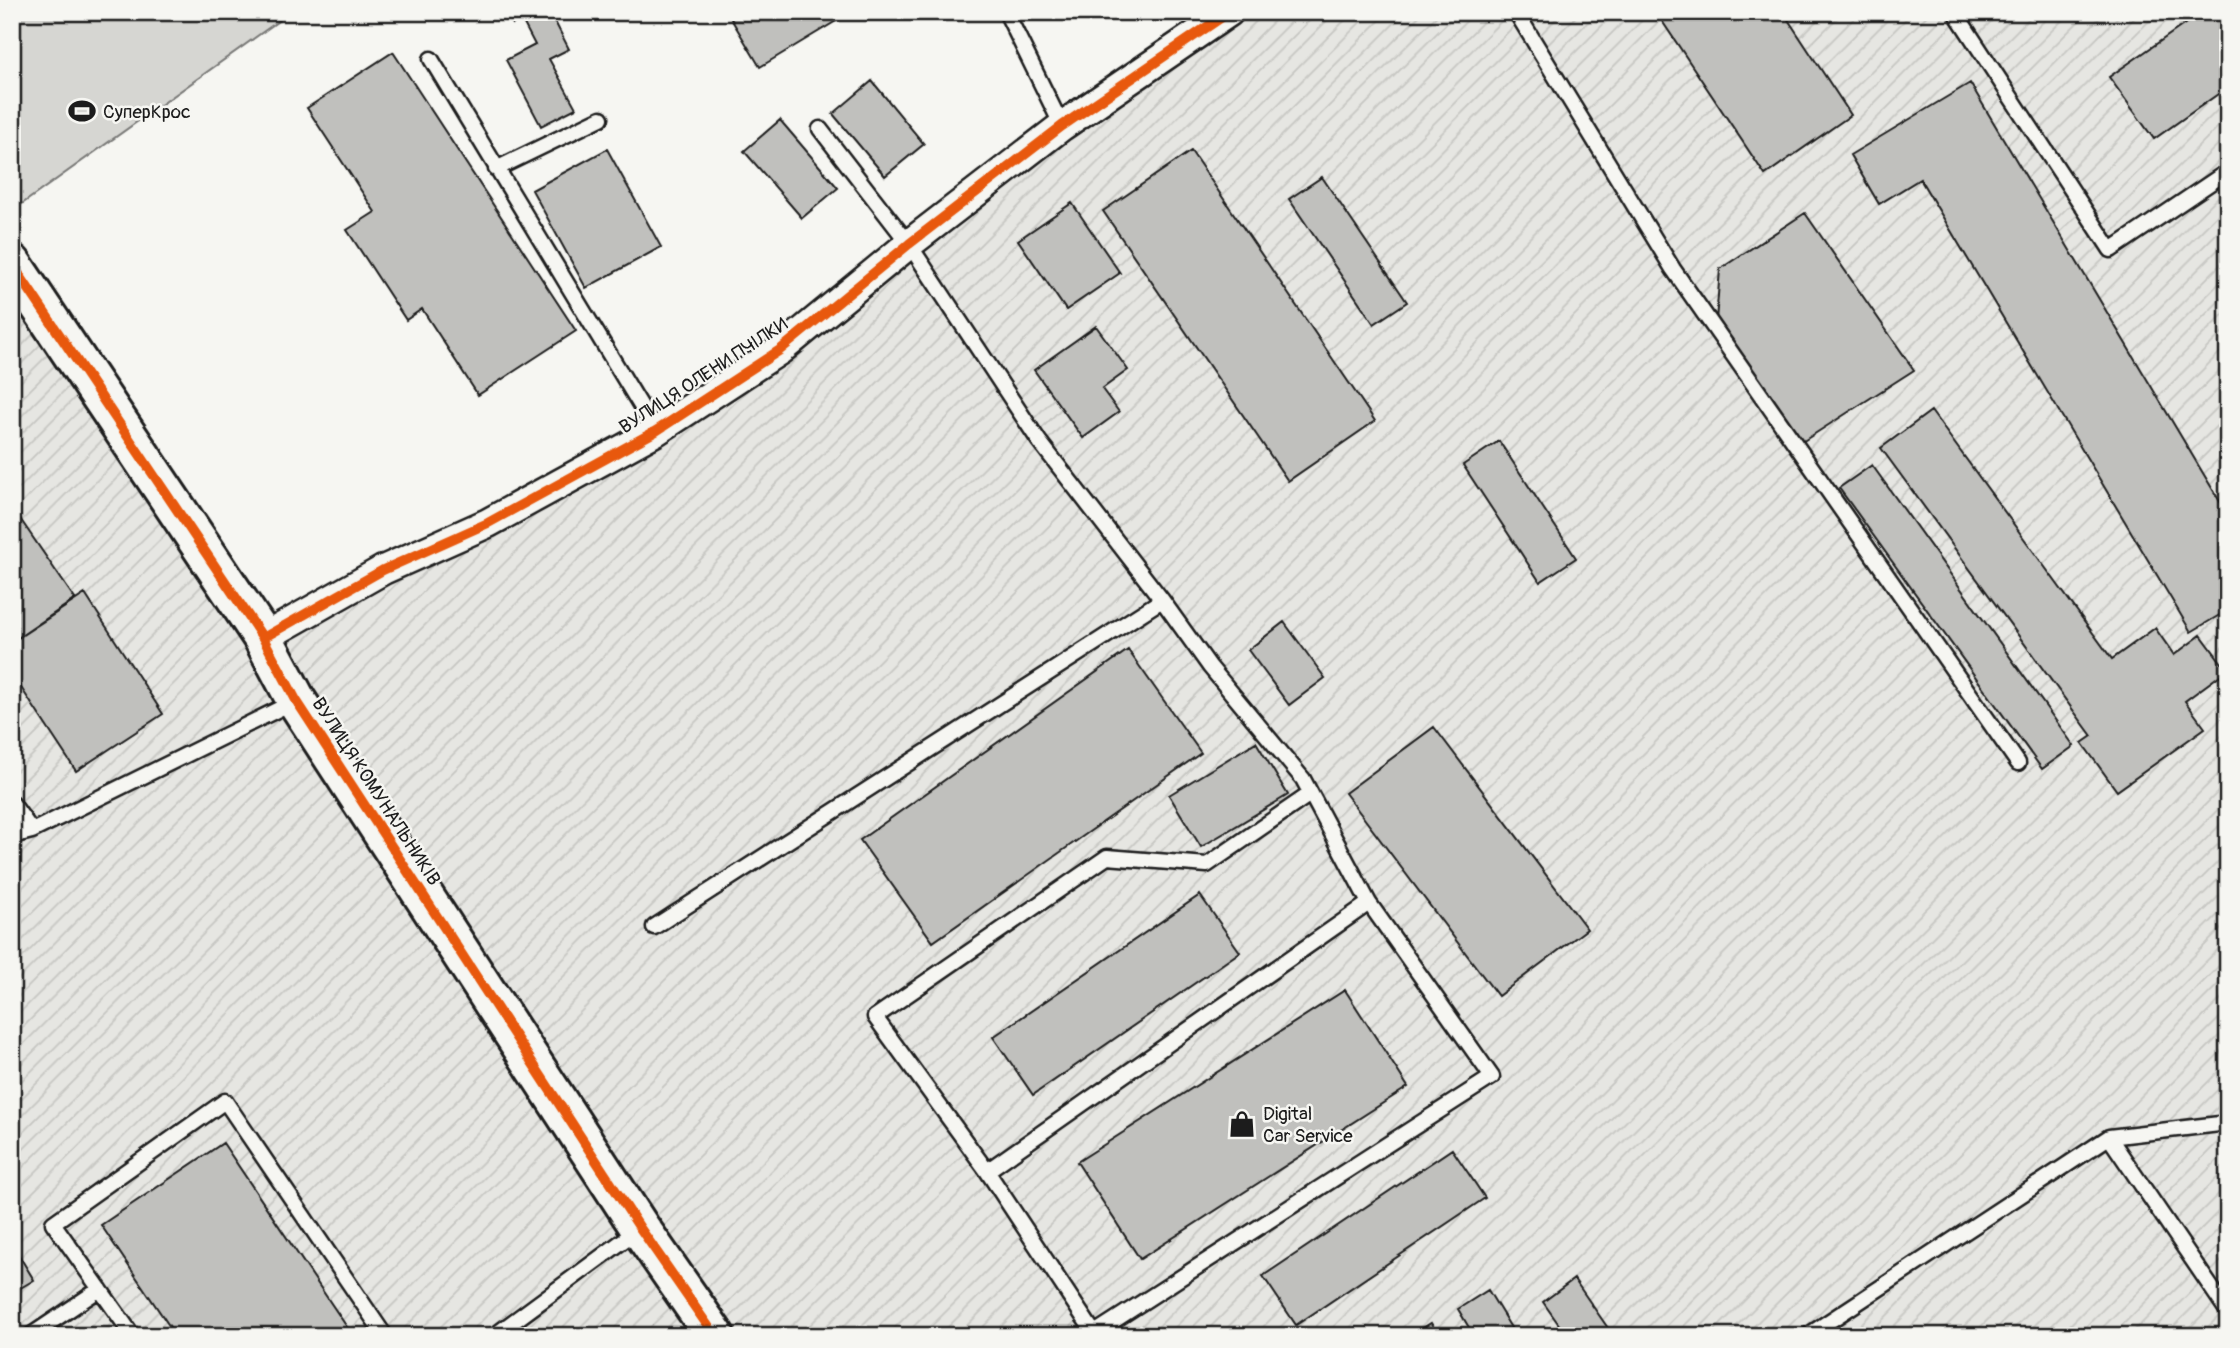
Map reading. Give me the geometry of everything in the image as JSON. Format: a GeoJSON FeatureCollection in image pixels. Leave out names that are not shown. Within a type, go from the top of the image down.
{"type":"FeatureCollection","features":[{"type":"Feature","properties":{"kind":"street","name":"ВУЛИЦЯ ОЛЕНИ ПЧІЛКИ"},"geometry":{"type":"LineString","coordinates":[[264,638],[383,570],[488,523],[656,431],[780,350],[909,244],[1062,126],[1229,12]]}},
{"type":"Feature","properties":{"kind":"street","name":"ВУЛИЦЯ КОМУНАЛЬНИКІВ"},"geometry":{"type":"LineString","coordinates":[[12,264],[264,638],[296,700],[640,1228],[715,1336]]}},
{"type":"Feature","properties":{"kind":"lane"},"geometry":{"type":"LineString","coordinates":[[1006,12],[1062,126]]}},
{"type":"Feature","properties":{"kind":"lane"},"geometry":{"type":"LineString","coordinates":[[1516,12],[1673,269],[2018,763]]}},
{"type":"Feature","properties":{"kind":"lane"},"geometry":{"type":"LineString","coordinates":[[1955,12],[2111,250],[2228,171]]}},
{"type":"Feature","properties":{"kind":"lane"},"geometry":{"type":"LineString","coordinates":[[431,59],[656,431]]}},
{"type":"Feature","properties":{"kind":"lane"},"geometry":{"type":"LineString","coordinates":[[496,169],[601,118]]}},
{"type":"Feature","properties":{"kind":"lane"},"geometry":{"type":"LineString","coordinates":[[821,129],[909,244],[1039,441],[1162,600],[1210,667],[1303,779],[1369,902],[1492,1077],[1092,1334],[987,1171],[875,1017],[1107,857],[1207,865],[1310,794]]}},
{"type":"Feature","properties":{"kind":"lane"},"geometry":{"type":"LineString","coordinates":[[654,927],[1162,600]]}},
{"type":"Feature","properties":{"kind":"lane"},"geometry":{"type":"LineString","coordinates":[[12,836],[32,831],[296,700]]}},
{"type":"Feature","properties":{"kind":"lane"},"geometry":{"type":"LineString","coordinates":[[12,803],[32,831]]}},
{"type":"Feature","properties":{"kind":"lane"},"geometry":{"type":"LineString","coordinates":[[987,1171],[1369,902]]}},
{"type":"Feature","properties":{"kind":"lane"},"geometry":{"type":"LineString","coordinates":[[132,1336],[53,1223],[225,1101],[385,1336]]}},
{"type":"Feature","properties":{"kind":"lane"},"geometry":{"type":"LineString","coordinates":[[1807,1336],[2109,1137],[2228,1123]]}},
{"type":"Feature","properties":{"kind":"lane"},"geometry":{"type":"LineString","coordinates":[[2109,1137],[2228,1312]]}},
{"type":"Feature","properties":{"kind":"lane"},"geometry":{"type":"LineString","coordinates":[[494,1336],[640,1228]]}},
{"type":"Feature","properties":{"kind":"lane"},"geometry":{"type":"LineString","coordinates":[[30,1336],[100,1289]]}},
{"type":"Feature","properties":{"kind":"shaded area","name":"СуперКрос"},"geometry":{"type":"Polygon","coordinates":[[[12,12],[291,12],[12,211],[12,12]]]}},
{"type":"Feature","properties":{"kind":"shaded area"},"geometry":{"type":"Polygon","coordinates":[[[1240,12],[2228,12],[2228,1336],[12,1336],[12,281],[256,647],[496,529],[916,244],[1240,12]]]}},
{"type":"Feature","properties":{"kind":"building"},"geometry":{"type":"Polygon","coordinates":[[[504,12],[530,12],[513,24],[504,12]]]}},
{"type":"Feature","properties":{"kind":"building"},"geometry":{"type":"Polygon","coordinates":[[[550,12],[569,49],[549,59],[576,108],[541,126],[506,60],[535,45],[524,24],[550,12]]]}},
{"type":"Feature","properties":{"kind":"building"},"geometry":{"type":"Polygon","coordinates":[[[727,12],[851,12],[760,67],[727,12]]]}},
{"type":"Feature","properties":{"kind":"building"},"geometry":{"type":"Polygon","coordinates":[[[1656,12],[1783,12],[1851,115],[1765,175],[1656,12]]]}},
{"type":"Feature","properties":{"kind":"building"},"geometry":{"type":"Polygon","coordinates":[[[2202,12],[2221,12],[2228,22],[2228,87],[2154,139],[2109,77],[2202,12]]]}},
{"type":"Feature","properties":{"kind":"building"},"geometry":{"type":"Polygon","coordinates":[[[393,52],[576,331],[478,395],[422,309],[406,320],[347,230],[375,212],[307,108],[393,52]]]}},
{"type":"Feature","properties":{"kind":"building"},"geometry":{"type":"Polygon","coordinates":[[[872,81],[924,144],[885,176],[833,114],[872,81]]]}},
{"type":"Feature","properties":{"kind":"building"},"geometry":{"type":"Polygon","coordinates":[[[1970,83],[2228,515],[2228,610],[2191,632],[1920,179],[1879,204],[1850,155],[1970,83]]]}},
{"type":"Feature","properties":{"kind":"building"},"geometry":{"type":"Polygon","coordinates":[[[780,120],[838,188],[802,218],[744,151],[780,120]]]}},
{"type":"Feature","properties":{"kind":"building"},"geometry":{"type":"Polygon","coordinates":[[[607,149],[661,247],[586,288],[532,190],[607,149]]]}},
{"type":"Feature","properties":{"kind":"building"},"geometry":{"type":"Polygon","coordinates":[[[1191,151],[1375,421],[1288,481],[1103,211],[1191,151]]]}},
{"type":"Feature","properties":{"kind":"building"},"geometry":{"type":"Polygon","coordinates":[[[1322,177],[1407,302],[1374,324],[1289,199],[1322,177]]]}},
{"type":"Feature","properties":{"kind":"building"},"geometry":{"type":"Polygon","coordinates":[[[1072,203],[1120,273],[1066,310],[1018,240],[1072,203]]]}},
{"type":"Feature","properties":{"kind":"building"},"geometry":{"type":"Polygon","coordinates":[[[1805,213],[1914,370],[1802,442],[1716,321],[1720,269],[1805,213]]]}},
{"type":"Feature","properties":{"kind":"building"},"geometry":{"type":"Polygon","coordinates":[[[1096,326],[1128,370],[1102,389],[1119,412],[1083,438],[1034,370],[1096,326]]]}},
{"type":"Feature","properties":{"kind":"building"},"geometry":{"type":"Polygon","coordinates":[[[1931,411],[2112,659],[2155,628],[2174,655],[2201,635],[2227,670],[2185,701],[2205,728],[2117,791],[2082,743],[2092,736],[1881,448],[1931,411]]]}},
{"type":"Feature","properties":{"kind":"building"},"geometry":{"type":"Polygon","coordinates":[[[1499,441],[1576,558],[1540,582],[1463,465],[1499,441]]]}},
{"type":"Feature","properties":{"kind":"building"},"geometry":{"type":"Polygon","coordinates":[[[1872,465],[2074,746],[2042,769],[1839,488],[1872,465]]]}},
{"type":"Feature","properties":{"kind":"building"},"geometry":{"type":"Polygon","coordinates":[[[12,507],[75,599],[12,642],[12,507]]]}},
{"type":"Feature","properties":{"kind":"building"},"geometry":{"type":"Polygon","coordinates":[[[85,594],[163,714],[76,771],[12,674],[12,642],[85,594]]]}},
{"type":"Feature","properties":{"kind":"building"},"geometry":{"type":"Polygon","coordinates":[[[1284,622],[1325,678],[1289,705],[1248,650],[1284,622]]]}},
{"type":"Feature","properties":{"kind":"building"},"geometry":{"type":"Polygon","coordinates":[[[1128,650],[1201,753],[933,942],[860,840],[1128,650]]]}},
{"type":"Feature","properties":{"kind":"building"},"geometry":{"type":"Polygon","coordinates":[[[1434,727],[1587,929],[1498,996],[1345,793],[1434,727]]]}},
{"type":"Feature","properties":{"kind":"building"},"geometry":{"type":"Polygon","coordinates":[[[1256,742],[1288,795],[1201,847],[1169,795],[1256,742]]]}},
{"type":"Feature","properties":{"kind":"building"},"geometry":{"type":"Polygon","coordinates":[[[1200,895],[1240,952],[1033,1095],[993,1037],[1200,895]]]}},
{"type":"Feature","properties":{"kind":"building","name":"Digital Car Service"},"geometry":{"type":"Polygon","coordinates":[[[1345,990],[1408,1087],[1140,1259],[1077,1162],[1345,990]]]}},
{"type":"Feature","properties":{"kind":"building"},"geometry":{"type":"Polygon","coordinates":[[[223,1143],[353,1336],[176,1336],[101,1225],[223,1143]]]}},
{"type":"Feature","properties":{"kind":"building"},"geometry":{"type":"Polygon","coordinates":[[[1452,1149],[1485,1198],[1296,1325],[1263,1276],[1452,1149]]]}},
{"type":"Feature","properties":{"kind":"building"},"geometry":{"type":"Polygon","coordinates":[[[12,1244],[34,1280],[12,1293],[12,1244]]]}},
{"type":"Feature","properties":{"kind":"building"},"geometry":{"type":"Polygon","coordinates":[[[1574,1279],[1610,1331],[1603,1336],[1567,1336],[1543,1302],[1574,1279]]]}},
{"type":"Feature","properties":{"kind":"building"},"geometry":{"type":"Polygon","coordinates":[[[1488,1290],[1516,1336],[1474,1336],[1458,1309],[1488,1290]]]}},
{"type":"Feature","properties":{"kind":"building"},"geometry":{"type":"Polygon","coordinates":[[[1431,1323],[1439,1336],[1410,1336],[1431,1323]]]}},
{"type":"Feature","properties":{"kind":"cycle path"},"geometry":{"type":"LineString","coordinates":[[263,638],[383,570],[488,523],[656,431],[780,350],[909,244],[1062,126],[1229,12]]}},
{"type":"Feature","properties":{"kind":"cycle path"},"geometry":{"type":"LineString","coordinates":[[12,264],[263,638],[296,700],[640,1228],[715,1336]]}},
{"type":"Feature","properties":{"kind":"place","name":"СуперКрос"},"geometry":{"type":"Point","coordinates":[82,111]}},
{"type":"Feature","properties":{"kind":"place","name":"Digital Car Service"},"geometry":{"type":"Point","coordinates":[1242,1124]}}]}
